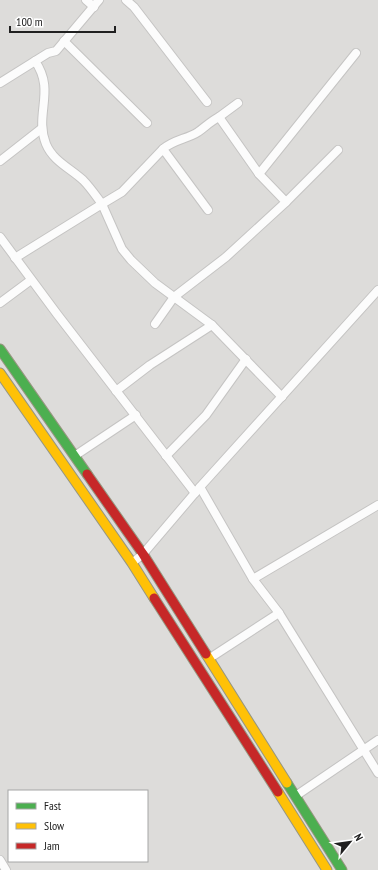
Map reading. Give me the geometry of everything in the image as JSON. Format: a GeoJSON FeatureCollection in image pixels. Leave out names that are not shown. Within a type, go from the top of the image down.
{"type":"FeatureCollection","features":[{"type":"Feature","properties":{"kind":"street"},"geometry":{"type":"LineString","coordinates":[[86,0],[94,7]]}},
{"type":"Feature","properties":{"kind":"street"},"geometry":{"type":"LineString","coordinates":[[0,83],[48,53],[56,51],[100,0]]}},
{"type":"Feature","properties":{"kind":"street"},"geometry":{"type":"LineString","coordinates":[[126,0],[134,7],[207,102]]}},
{"type":"Feature","properties":{"kind":"street"},"geometry":{"type":"LineString","coordinates":[[64,41],[147,123]]}},
{"type":"Feature","properties":{"kind":"street"},"geometry":{"type":"LineString","coordinates":[[260,174],[356,53]]}},
{"type":"Feature","properties":{"kind":"street"},"geometry":{"type":"LineString","coordinates":[[35,61],[39,67],[46,87],[41,129],[52,155],[84,182],[102,204],[122,249],[144,274],[212,325],[282,397]]}},
{"type":"Feature","properties":{"kind":"street"},"geometry":{"type":"LineString","coordinates":[[15,258],[122,192],[170,143],[197,132],[238,103]]}},
{"type":"Feature","properties":{"kind":"street"},"geometry":{"type":"LineString","coordinates":[[219,117],[260,174],[286,202]]}},
{"type":"Feature","properties":{"kind":"street"},"geometry":{"type":"LineString","coordinates":[[0,161],[41,129]]}},
{"type":"Feature","properties":{"kind":"street"},"geometry":{"type":"LineString","coordinates":[[163,149],[208,210]]}},
{"type":"Feature","properties":{"kind":"street"},"geometry":{"type":"LineString","coordinates":[[154,324],[174,297],[226,257],[286,202],[338,150]]}},
{"type":"Feature","properties":{"kind":"street"},"geometry":{"type":"LineString","coordinates":[[0,237],[31,280],[166,456],[198,490],[253,578],[279,614],[378,773]]}},
{"type":"Feature","properties":{"kind":"street"},"geometry":{"type":"LineString","coordinates":[[0,303],[31,280]]}},
{"type":"Feature","properties":{"kind":"street"},"geometry":{"type":"LineString","coordinates":[[132,563],[143,554],[198,490],[378,290]]}},
{"type":"Feature","properties":{"kind":"street"},"geometry":{"type":"LineString","coordinates":[[116,391],[150,365],[212,325]]}},
{"type":"Feature","properties":{"kind":"street"},"geometry":{"type":"LineString","coordinates":[[0,349],[143,554],[210,658],[342,870]]}},
{"type":"Feature","properties":{"kind":"street"},"geometry":{"type":"LineString","coordinates":[[166,456],[206,415],[246,359]]}},
{"type":"Feature","properties":{"kind":"street"},"geometry":{"type":"LineString","coordinates":[[0,373],[132,563],[327,870]]}},
{"type":"Feature","properties":{"kind":"street"},"geometry":{"type":"LineString","coordinates":[[76,456],[136,415]]}},
{"type":"Feature","properties":{"kind":"street"},"geometry":{"type":"LineString","coordinates":[[253,578],[378,506]]}},
{"type":"Feature","properties":{"kind":"street"},"geometry":{"type":"LineString","coordinates":[[210,658],[279,614]]}},
{"type":"Feature","properties":{"kind":"street"},"geometry":{"type":"LineString","coordinates":[[296,796],[378,740]]}},
{"type":"Feature","properties":{"kind":"street"},"geometry":{"type":"LineString","coordinates":[[0,860],[6,870]]}},
{"type":"Feature","properties":{"kind":"shaded area"},"geometry":{"type":"Polygon","coordinates":[[[0,0],[378,0],[378,870],[0,870],[0,0]]]}},
{"type":"Feature","properties":{"kind":"traffic: fast"},"geometry":{"type":"LineString","coordinates":[[0,349],[87,474]]}},
{"type":"Feature","properties":{"kind":"traffic: fast"},"geometry":{"type":"LineString","coordinates":[[287,783],[342,870]]}},
{"type":"Feature","properties":{"kind":"traffic: slow"},"geometry":{"type":"LineString","coordinates":[[0,373],[132,563],[154,598]]}},
{"type":"Feature","properties":{"kind":"traffic: slow"},"geometry":{"type":"LineString","coordinates":[[206,654],[287,783]]}},
{"type":"Feature","properties":{"kind":"traffic: slow"},"geometry":{"type":"LineString","coordinates":[[278,792],[327,870]]}},
{"type":"Feature","properties":{"kind":"traffic: jam"},"geometry":{"type":"LineString","coordinates":[[87,474],[143,554],[206,654]]}},
{"type":"Feature","properties":{"kind":"traffic: jam"},"geometry":{"type":"LineString","coordinates":[[154,598],[278,792]]}}]}
